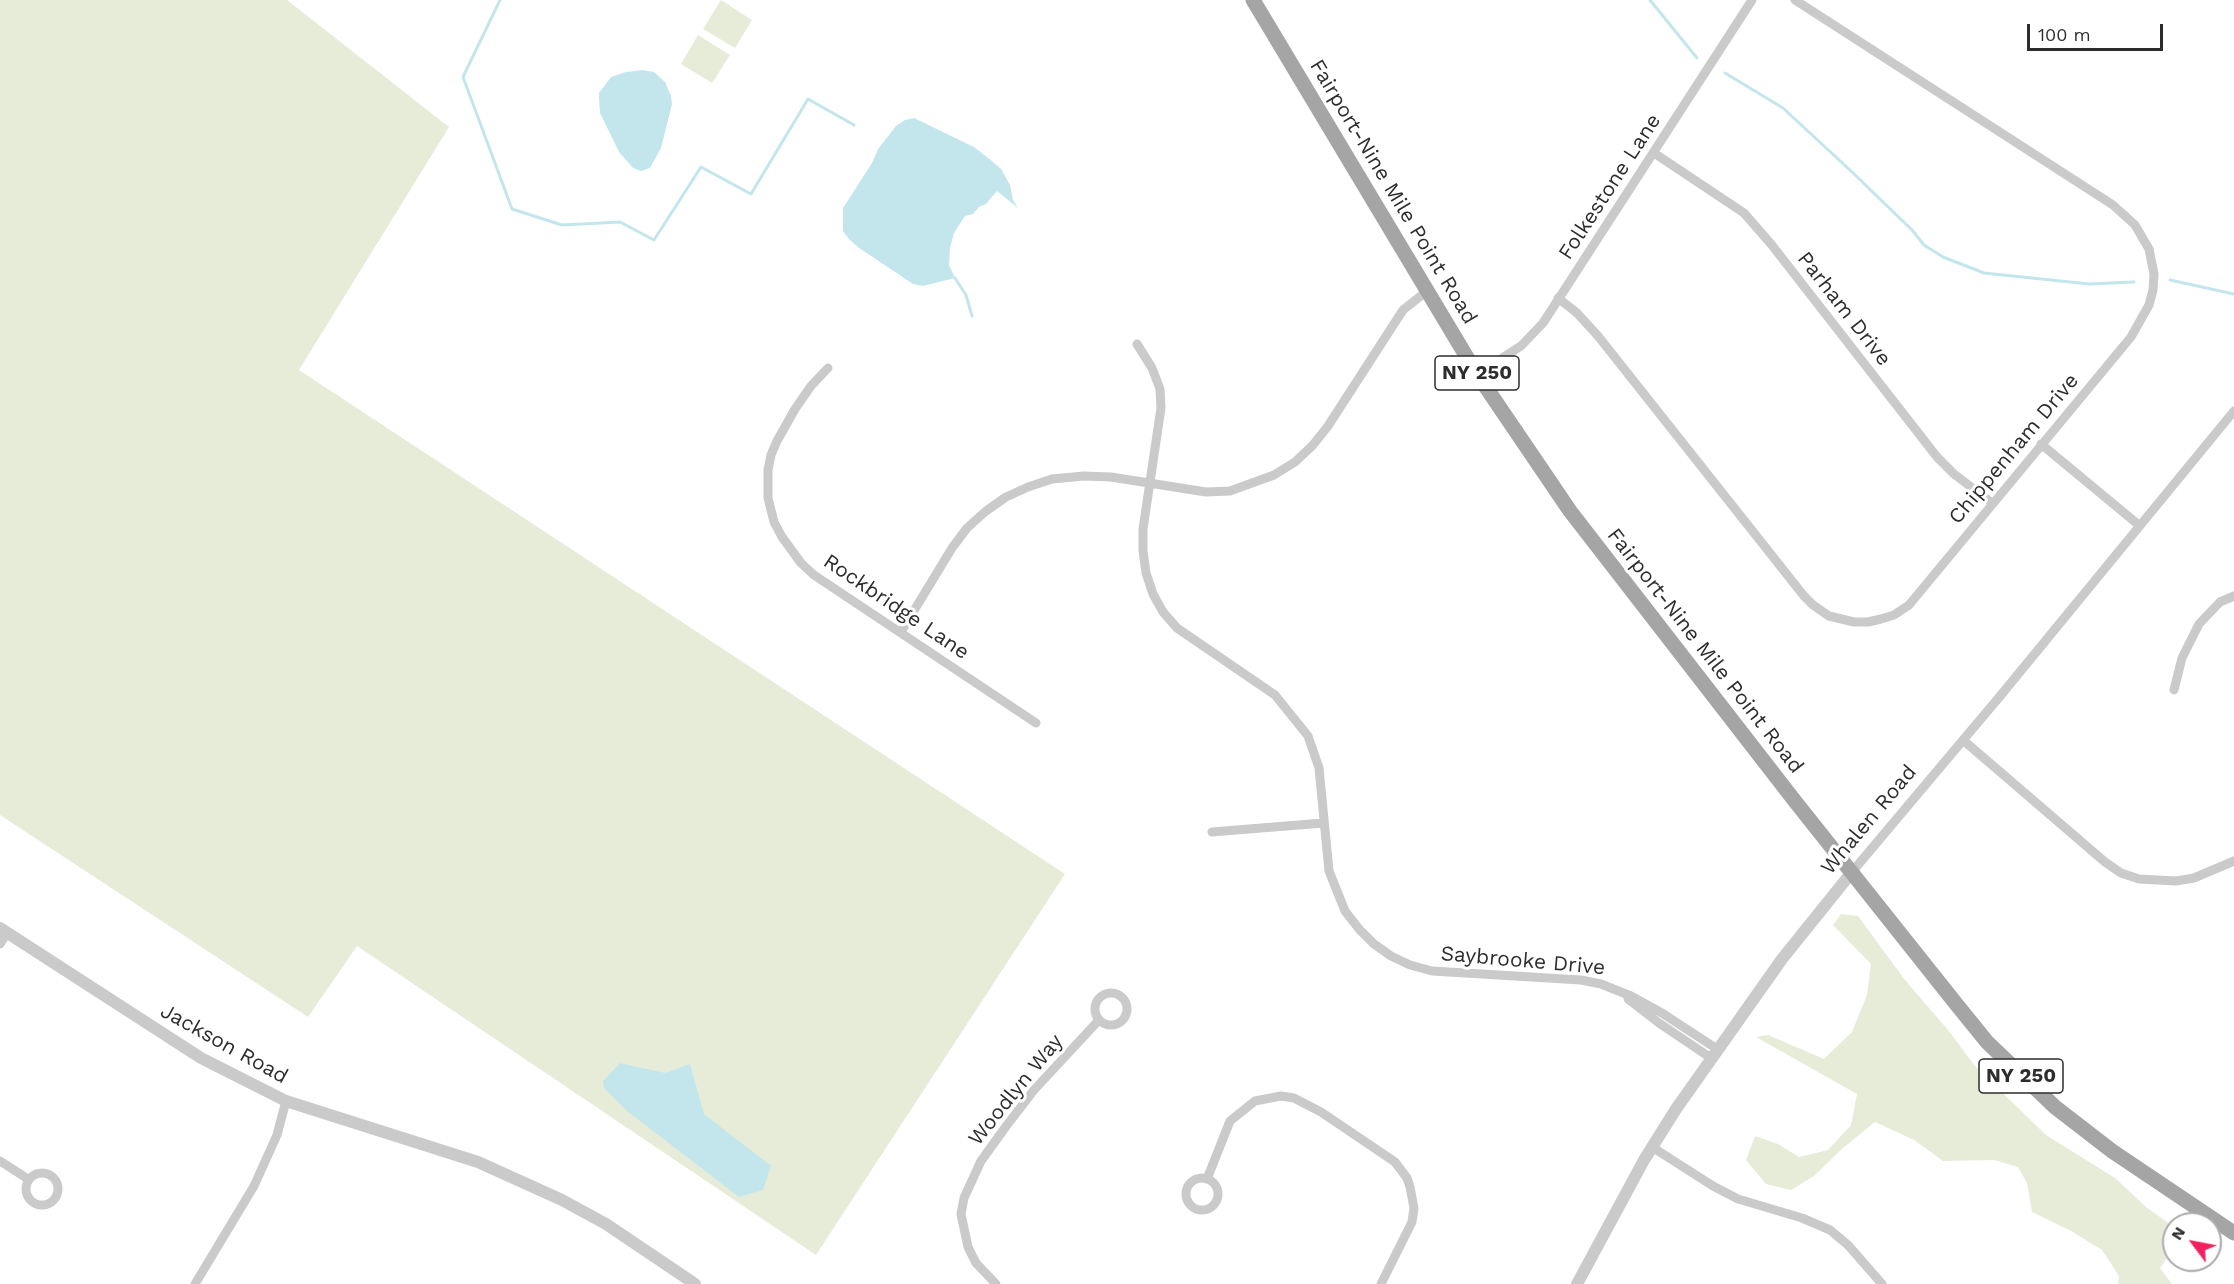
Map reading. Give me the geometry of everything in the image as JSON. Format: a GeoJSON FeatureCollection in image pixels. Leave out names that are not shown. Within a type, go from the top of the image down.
{"type":"FeatureCollection","features":[{"type":"Feature","properties":{"kind":"main road","name":"Fairport-Nine Mile Point Road"},"geometry":{"type":"LineString","coordinates":[[1253,0],[1477,374],[1525,446],[1609,563],[1957,1005],[1988,1042],[2055,1107],[2104,1145],[2234,1233]]}},
{"type":"Feature","properties":{"kind":"street","name":"Folkestone Lane"},"geometry":{"type":"LineString","coordinates":[[1477,374],[1530,339],[1543,323],[1752,0]]}},
{"type":"Feature","properties":{"kind":"street","name":"Chippenham Drive"},"geometry":{"type":"LineString","coordinates":[[1558,298],[1577,313],[1598,336],[1804,596],[1829,616],[1840,620],[1868,622],[1894,615],[1909,604],[2130,337],[2149,305],[2153,290],[2153,267],[2143,236],[2130,220],[2113,205],[1795,0]]}},
{"type":"Feature","properties":{"kind":"street","name":"Parham Drive"},"geometry":{"type":"LineString","coordinates":[[1654,153],[1744,213],[1771,244],[1936,457],[1954,474],[1992,502]]}},
{"type":"Feature","properties":{"kind":"street"},"geometry":{"type":"LineString","coordinates":[[901,632],[952,548],[968,528],[1006,497],[1028,487],[1052,479],[1084,476],[1111,477],[1206,492],[1230,491],[1274,476],[1313,446],[1403,310],[1427,291]]}},
{"type":"Feature","properties":{"kind":"street","name":"Saybrooke Drive"},"geometry":{"type":"LineString","coordinates":[[1137,344],[1152,368],[1160,389],[1161,408],[1143,529],[1146,573],[1153,594],[1163,612],[1177,628],[1275,695],[1308,736],[1317,760],[1329,871],[1345,911],[1374,944],[1410,965],[1432,971],[1581,980],[1615,988],[1659,1023],[1714,1053]]}},
{"type":"Feature","properties":{"kind":"street","name":"Rockbridge Lane"},"geometry":{"type":"LineString","coordinates":[[828,368],[811,386],[795,409],[771,455],[768,485],[774,522],[792,552],[814,575],[1036,723]]}},
{"type":"Feature","properties":{"kind":"street","name":"Whalen Road"},"geometry":{"type":"LineString","coordinates":[[1577,1284],[1652,1147],[1714,1053],[1782,959],[2234,411]]}},
{"type":"Feature","properties":{"kind":"street"},"geometry":{"type":"LineString","coordinates":[[2041,444],[2140,526]]}},
{"type":"Feature","properties":{"kind":"street"},"geometry":{"type":"LineString","coordinates":[[2174,690],[2182,658],[2199,624],[2220,602],[2234,596]]}},
{"type":"Feature","properties":{"kind":"street"},"geometry":{"type":"LineString","coordinates":[[1963,740],[2105,862],[2121,873],[2139,879],[2176,881],[2194,878],[2234,861]]}},
{"type":"Feature","properties":{"kind":"street"},"geometry":{"type":"LineString","coordinates":[[1212,832],[1323,823]]}},
{"type":"Feature","properties":{"kind":"street","name":"Jackson Road"},"geometry":{"type":"LineString","coordinates":[[2,935],[201,1058],[286,1101],[276,1135],[254,1186],[195,1284]]}},
{"type":"Feature","properties":{"kind":"street","name":"Woodlyn Way"},"geometry":{"type":"LineString","coordinates":[[996,1284],[976,1263],[968,1248],[961,1214],[966,1190],[981,1161],[1034,1090],[1099,1020]]}},
{"type":"Feature","properties":{"kind":"street"},"geometry":{"type":"LineString","coordinates":[[1207,1179],[1230,1121],[1255,1101],[1281,1096],[1294,1098],[1321,1112],[1395,1162],[1407,1178],[1414,1208],[1412,1222],[1382,1284]]}},
{"type":"Feature","properties":{"kind":"street"},"geometry":{"type":"LineString","coordinates":[[286,1101],[436,1147],[510,1176],[606,1224],[695,1284]]}},
{"type":"Feature","properties":{"kind":"street"},"geometry":{"type":"LineString","coordinates":[[1652,1147],[1713,1186],[1738,1199],[1802,1218],[1830,1230],[1848,1245],[1882,1284]]}},
{"type":"Feature","properties":{"kind":"street"},"geometry":{"type":"LineString","coordinates":[[0,1161],[28,1179]]}},
{"type":"Feature","properties":{"kind":"green space"},"geometry":{"type":"Polygon","coordinates":[[[0,0],[287,0],[449,127],[299,370],[1065,874],[816,1255],[357,946],[308,1017],[0,815],[0,0]]]}},
{"type":"Feature","properties":{"kind":"green space"},"geometry":{"type":"Polygon","coordinates":[[[721,0],[752,20],[735,48],[703,29],[721,0]]]}},
{"type":"Feature","properties":{"kind":"green space"},"geometry":{"type":"Polygon","coordinates":[[[698,35],[730,55],[712,83],[681,64],[698,35]]]}},
{"type":"Feature","properties":{"kind":"green space"},"geometry":{"type":"Polygon","coordinates":[[[1841,914],[1858,916],[1905,980],[1975,1066],[2046,1135],[2115,1178],[2162,1218],[2162,1265],[2160,1268],[2172,1284],[2118,1284],[2119,1276],[2102,1250],[2071,1231],[2032,1212],[2027,1183],[2018,1167],[1994,1160],[1943,1161],[1914,1140],[1875,1122],[1814,1176],[1791,1190],[1766,1184],[1746,1160],[1755,1136],[1778,1144],[1799,1157],[1828,1150],[1851,1125],[1857,1094],[1756,1037],[1768,1035],[1824,1059],[1852,1032],[1867,995],[1871,964],[1833,925],[1841,914]]]}},
{"type":"Feature","properties":{"kind":"water"},"geometry":{"type":"Polygon","coordinates":[[[643,70],[654,72],[665,82],[672,104],[661,148],[650,168],[641,171],[633,168],[619,152],[600,113],[599,93],[611,77],[643,70]]]}},
{"type":"Feature","properties":{"kind":"water"},"geometry":{"type":"Polygon","coordinates":[[[914,118],[974,147],[992,161],[1001,169],[1010,185],[1013,200],[1018,208],[997,191],[986,204],[979,207],[973,214],[965,216],[954,233],[950,248],[949,265],[955,278],[923,286],[913,284],[859,248],[843,231],[843,208],[872,163],[878,149],[896,126],[905,120],[914,118]]]}},
{"type":"Feature","properties":{"kind":"water"},"geometry":{"type":"Polygon","coordinates":[[[620,1063],[665,1073],[690,1064],[704,1114],[771,1166],[763,1190],[739,1197],[627,1111],[604,1088],[603,1081],[620,1063]]]}},
{"type":"Feature","properties":{"kind":"waterway"},"geometry":{"type":"LineString","coordinates":[[500,0],[463,77],[512,209],[562,225],[620,222],[654,240],[701,167],[751,194],[808,99],[854,125]]}},
{"type":"Feature","properties":{"kind":"waterway"},"geometry":{"type":"LineString","coordinates":[[1650,0],[1697,58]]}},
{"type":"Feature","properties":{"kind":"waterway"},"geometry":{"type":"LineString","coordinates":[[1725,73],[1783,108],[1912,230],[1924,245],[1943,257],[1984,273],[2089,284],[2134,282]]}},
{"type":"Feature","properties":{"kind":"waterway"},"geometry":{"type":"LineString","coordinates":[[955,278],[966,295],[972,316]]}},
{"type":"Feature","properties":{"kind":"waterway"},"geometry":{"type":"LineString","coordinates":[[2170,280],[2234,294]]}}]}
